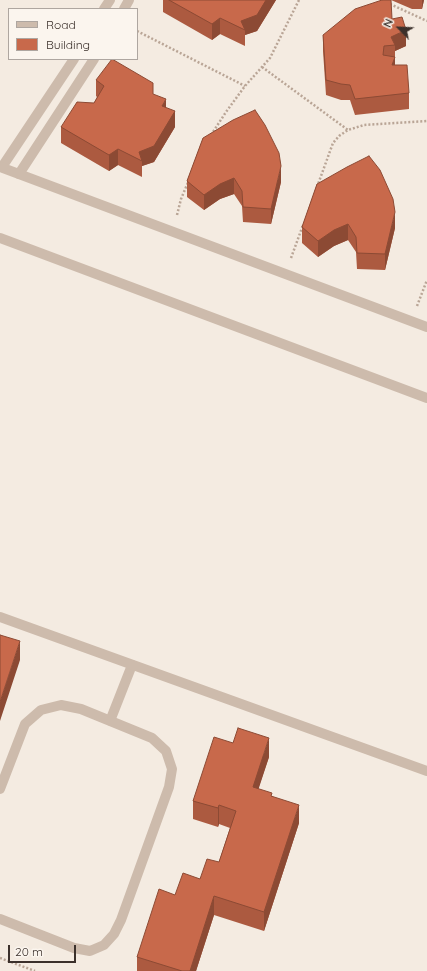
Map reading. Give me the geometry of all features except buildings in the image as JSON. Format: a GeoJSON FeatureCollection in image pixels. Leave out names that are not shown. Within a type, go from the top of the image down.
{"type":"FeatureCollection","features":[{"type":"Feature","properties":{"kind":"street"},"geometry":{"type":"LineString","coordinates":[[73,60],[1,167],[427,327]]}},
{"type":"Feature","properties":{"kind":"street"},"geometry":{"type":"LineString","coordinates":[[19,174],[93,60]]}},
{"type":"Feature","properties":{"kind":"street"},"geometry":{"type":"LineString","coordinates":[[0,238],[427,398]]}},
{"type":"Feature","properties":{"kind":"street"},"geometry":{"type":"LineString","coordinates":[[0,617],[427,771]]}},
{"type":"Feature","properties":{"kind":"street"},"geometry":{"type":"LineString","coordinates":[[110,720],[132,665]]}},
{"type":"Feature","properties":{"kind":"street"},"geometry":{"type":"LineString","coordinates":[[0,789],[26,724],[41,710],[61,705],[81,709],[152,738],[166,751],[172,769],[169,787],[123,913],[114,934],[104,945],[90,951],[74,948],[0,919]]}},
{"type":"Feature","properties":{"kind":"path"},"geometry":{"type":"LineString","coordinates":[[208,140],[245,86],[270,58],[299,0]]}},
{"type":"Feature","properties":{"kind":"path"},"geometry":{"type":"LineString","coordinates":[[387,3],[427,21]]}},
{"type":"Feature","properties":{"kind":"path"},"geometry":{"type":"LineString","coordinates":[[138,32],[245,86]]}},
{"type":"Feature","properties":{"kind":"path"},"geometry":{"type":"LineString","coordinates":[[262,66],[348,130]]}},
{"type":"Feature","properties":{"kind":"path"},"geometry":{"type":"LineString","coordinates":[[314,194],[333,143],[339,136],[348,130],[364,124],[427,121]]}},
{"type":"Feature","properties":{"kind":"path"},"geometry":{"type":"LineString","coordinates":[[172,231],[181,200],[191,175]]}},
{"type":"Feature","properties":{"kind":"path"},"geometry":{"type":"LineString","coordinates":[[286,274],[304,223]]}},
{"type":"Feature","properties":{"kind":"path"},"geometry":{"type":"LineString","coordinates":[[412,322],[427,280]]}},
{"type":"Feature","properties":{"kind":"path"},"geometry":{"type":"LineString","coordinates":[[0,958],[35,971]]}}]}
